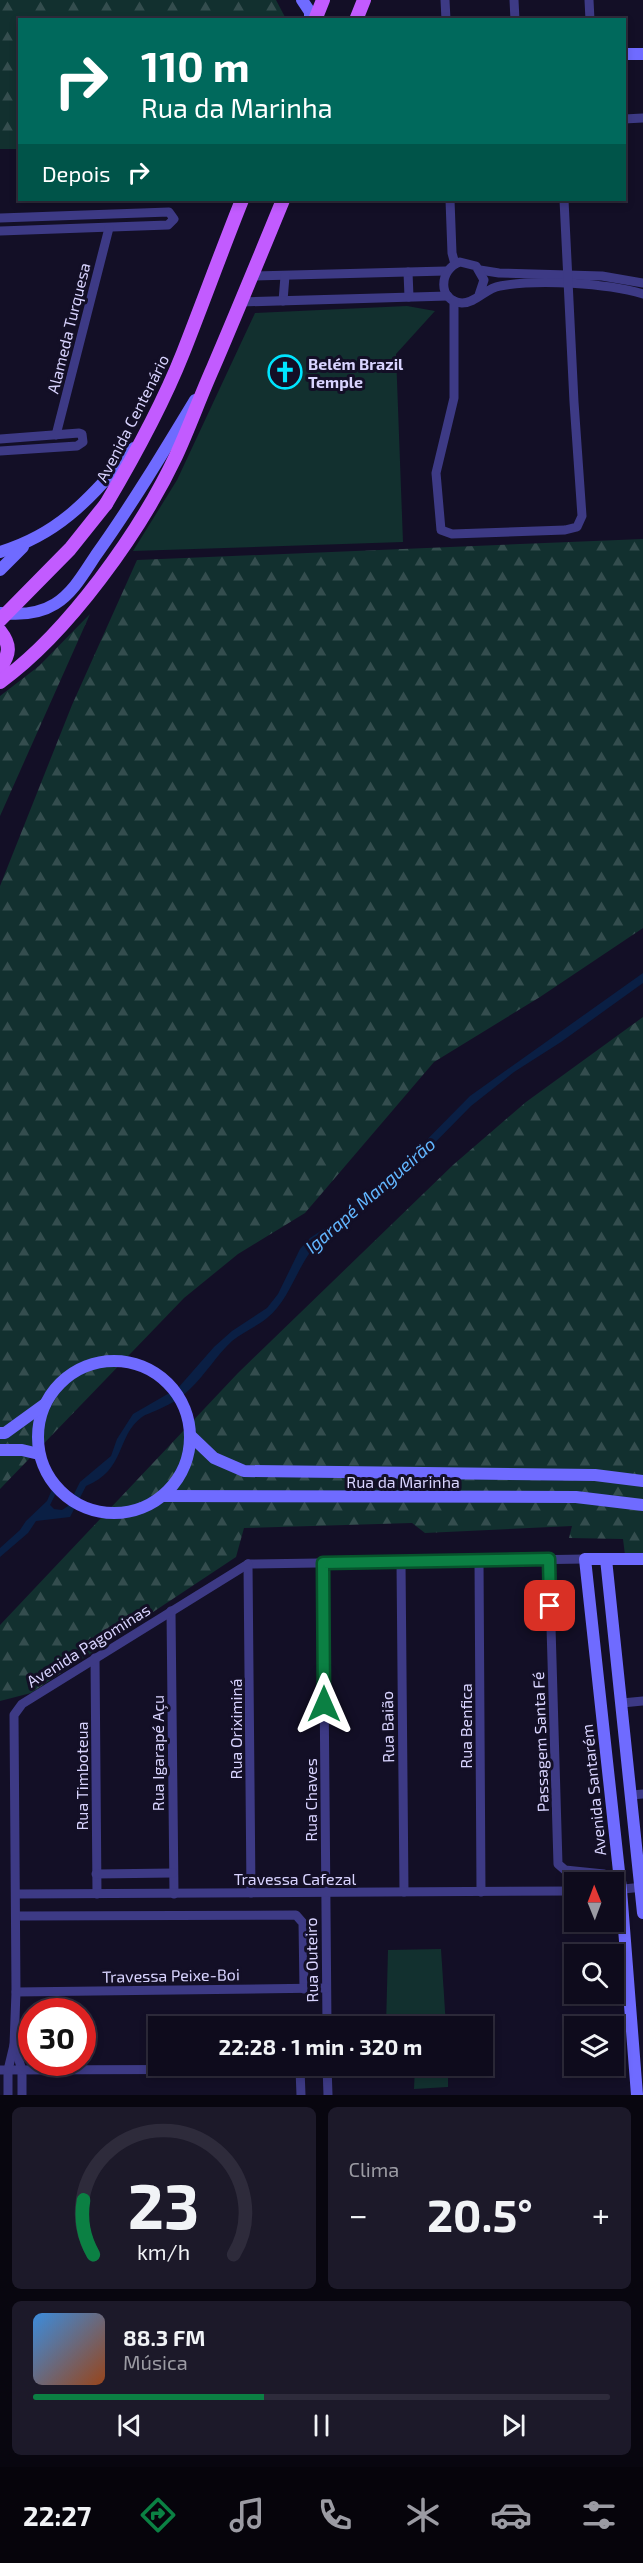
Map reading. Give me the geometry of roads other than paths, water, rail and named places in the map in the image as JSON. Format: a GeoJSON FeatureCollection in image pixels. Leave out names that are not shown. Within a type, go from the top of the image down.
{"type":"FeatureCollection","features":[{"type":"Feature","properties":{"kind":"main road"},"geometry":{"type":"LineString","coordinates":[[302,0],[310,12],[310,18]]}},
{"type":"Feature","properties":{"kind":"main road"},"geometry":{"type":"LineString","coordinates":[[316,18],[323,0]]}},
{"type":"Feature","properties":{"kind":"main road"},"geometry":{"type":"LineString","coordinates":[[357,18],[364,0]]}},
{"type":"Feature","properties":{"kind":"main road"},"geometry":{"type":"LineString","coordinates":[[626,54],[643,54]]}},
{"type":"Feature","properties":{"kind":"main road","name":"Avenida Centenário"},"geometry":{"type":"LineString","coordinates":[[0,620],[70,549],[106,504],[143,438],[183,354],[242,201]]}},
{"type":"Feature","properties":{"kind":"main road"},"geometry":{"type":"LineString","coordinates":[[0,682],[70,615],[118,553],[175,458],[283,201]]}},
{"type":"Feature","properties":{"kind":"main road"},"geometry":{"type":"LineString","coordinates":[[0,613],[27,614],[41,611],[64,597],[78,581],[124,515],[209,376]]}},
{"type":"Feature","properties":{"kind":"main road"},"geometry":{"type":"LineString","coordinates":[[0,570],[26,544],[70,516],[87,501],[143,438]]}},
{"type":"Feature","properties":{"kind":"main road"},"geometry":{"type":"LineString","coordinates":[[0,552],[26,544]]}},
{"type":"Feature","properties":{"kind":"main road"},"geometry":{"type":"LineString","coordinates":[[0,631],[9,649],[8,656],[0,668]]}},
{"type":"Feature","properties":{"kind":"main road"},"geometry":{"type":"LineString","coordinates":[[116,1360],[146,1366],[174,1389],[189,1419],[191,1436],[184,1469],[175,1484],[163,1496],[148,1505],[132,1511],[115,1513],[81,1506],[54,1485],[39,1454],[37,1437],[39,1420],[45,1404],[60,1383],[80,1368],[96,1362],[116,1360]]}},
{"type":"Feature","properties":{"kind":"main road"},"geometry":{"type":"LineString","coordinates":[[0,1433],[5,1432],[45,1404]]}},
{"type":"Feature","properties":{"kind":"main road","name":"Rua da Marinha"},"geometry":{"type":"LineString","coordinates":[[191,1436],[214,1458],[244,1471],[595,1475],[643,1481]]}},
{"type":"Feature","properties":{"kind":"main road"},"geometry":{"type":"LineString","coordinates":[[0,1450],[22,1450],[39,1454]]}},
{"type":"Feature","properties":{"kind":"main road","name":"Rua da Marinha"},"geometry":{"type":"LineString","coordinates":[[163,1496],[576,1497],[643,1505]]}},
{"type":"Feature","properties":{"kind":"main road"},"geometry":{"type":"LineString","coordinates":[[585,1559],[643,1559]]}},
{"type":"Feature","properties":{"kind":"main road","name":"Avenida Santarém"},"geometry":{"type":"LineString","coordinates":[[585,1559],[614,1872]]}},
{"type":"Feature","properties":{"kind":"main road"},"geometry":{"type":"LineString","coordinates":[[606,1559],[622,1703],[637,1795],[643,1913]]}},
{"type":"Feature","properties":{"kind":"main road"},"geometry":{"type":"LineString","coordinates":[[588,1590],[596,1586],[610,1589]]}},
{"type":"Feature","properties":{"kind":"main road","name":"Avenida Santarém"},"geometry":{"type":"LineString","coordinates":[[620,1932],[637,2095]]}},
{"type":"Feature","properties":{"kind":"street"},"geometry":{"type":"LineString","coordinates":[[445,0],[446,18]]}},
{"type":"Feature","properties":{"kind":"street"},"geometry":{"type":"LineString","coordinates":[[514,0],[515,18]]}},
{"type":"Feature","properties":{"kind":"street"},"geometry":{"type":"LineString","coordinates":[[589,0],[590,18]]}},
{"type":"Feature","properties":{"kind":"street"},"geometry":{"type":"LineString","coordinates":[[626,119],[643,118]]}},
{"type":"Feature","properties":{"kind":"street"},"geometry":{"type":"LineString","coordinates":[[450,201],[452,253],[455,264]]}},
{"type":"Feature","properties":{"kind":"street"},"geometry":{"type":"LineString","coordinates":[[564,201],[568,274],[568,285],[582,516],[578,527],[565,530],[452,534],[441,530],[436,473],[454,398],[451,298],[443,281],[446,271],[455,264],[471,263],[480,270],[499,273],[568,274],[602,276],[643,283]]}},
{"type":"Feature","properties":{"kind":"street"},"geometry":{"type":"LineString","coordinates":[[0,218],[169,212],[174,219],[168,225],[0,231]]}},
{"type":"Feature","properties":{"kind":"street"},"geometry":{"type":"LineString","coordinates":[[51,230],[54,216]]}},
{"type":"Feature","properties":{"kind":"street","name":"Alameda Turquesa"},"geometry":{"type":"LineString","coordinates":[[56,435],[109,228]]}},
{"type":"Feature","properties":{"kind":"street"},"geometry":{"type":"LineString","coordinates":[[479,295],[484,280],[480,270]]}},
{"type":"Feature","properties":{"kind":"street"},"geometry":{"type":"LineString","coordinates":[[252,276],[446,271]]}},
{"type":"Feature","properties":{"kind":"street"},"geometry":{"type":"LineString","coordinates":[[408,272],[410,297]]}},
{"type":"Feature","properties":{"kind":"street"},"geometry":{"type":"LineString","coordinates":[[283,301],[285,276]]}},
{"type":"Feature","properties":{"kind":"street"},"geometry":{"type":"LineString","coordinates":[[241,302],[410,297],[451,298],[465,303],[499,286],[606,287],[643,294]]}},
{"type":"Feature","properties":{"kind":"street"},"geometry":{"type":"LineString","coordinates":[[0,439],[79,432],[83,439],[77,446],[0,451]]}},
{"type":"Feature","properties":{"kind":"street","name":"Passagem Santa Fé"},"geometry":{"type":"LineString","coordinates":[[549,1559],[558,1864],[565,1870],[584,1872]]}},
{"type":"Feature","properties":{"kind":"street"},"geometry":{"type":"LineString","coordinates":[[248,1564],[585,1559]]}},
{"type":"Feature","properties":{"kind":"street","name":"Rua Benfica"},"geometry":{"type":"LineString","coordinates":[[479,1560],[481,1892]]}},
{"type":"Feature","properties":{"kind":"street","name":"Rua Baião"},"geometry":{"type":"LineString","coordinates":[[401,1562],[404,1892]]}},
{"type":"Feature","properties":{"kind":"street","name":"Rua Chaves"},"geometry":{"type":"LineString","coordinates":[[323,1563],[325,1893]]}},
{"type":"Feature","properties":{"kind":"street","name":"Avenida Pagominas"},"geometry":{"type":"LineString","coordinates":[[8,2095],[4,2070],[14,2045],[16,1992],[14,1715],[22,1704],[248,1564]]}},
{"type":"Feature","properties":{"kind":"street","name":"Rua Oriximiná"},"geometry":{"type":"LineString","coordinates":[[248,1564],[251,1893]]}},
{"type":"Feature","properties":{"kind":"street","name":"Rua Igarapé Açu"},"geometry":{"type":"LineString","coordinates":[[171,1611],[174,1894]]}},
{"type":"Feature","properties":{"kind":"street","name":"Rua Timboteua"},"geometry":{"type":"LineString","coordinates":[[95,1658],[96,1894]]}},
{"type":"Feature","properties":{"kind":"street"},"geometry":{"type":"LineString","coordinates":[[622,1703],[643,1701]]}},
{"type":"Feature","properties":{"kind":"street"},"geometry":{"type":"LineString","coordinates":[[96,1874],[173,1873]]}},
{"type":"Feature","properties":{"kind":"street"},"geometry":{"type":"LineString","coordinates":[[624,1888],[642,1887]]}},
{"type":"Feature","properties":{"kind":"street","name":"Travessa Cafezal"},"geometry":{"type":"LineString","coordinates":[[17,1894],[564,1891]]}},
{"type":"Feature","properties":{"kind":"street","name":"Rua Outeiro"},"geometry":{"type":"LineString","coordinates":[[325,1893],[327,2016]]}},
{"type":"Feature","properties":{"kind":"street"},"geometry":{"type":"LineString","coordinates":[[17,1916],[296,1915],[303,1923],[304,1989]]}},
{"type":"Feature","properties":{"kind":"street","name":"Travessa Peixe-Boi"},"geometry":{"type":"LineString","coordinates":[[16,1992],[326,1988]]}},
{"type":"Feature","properties":{"kind":"street","name":"Avenida Pagominas"},"geometry":{"type":"LineString","coordinates":[[14,2045],[18,2058]]}},
{"type":"Feature","properties":{"kind":"street"},"geometry":{"type":"LineString","coordinates":[[96,2070],[148,2070]]}},
{"type":"Feature","properties":{"kind":"street","name":"Avenida Pagominas"},"geometry":{"type":"LineString","coordinates":[[22,2076],[22,2095]]}},
{"type":"Feature","properties":{"kind":"street"},"geometry":{"type":"LineString","coordinates":[[300,2076],[301,2095]]}},
{"type":"Feature","properties":{"kind":"street"},"geometry":{"type":"LineString","coordinates":[[327,2076],[328,2095]]}},
{"type":"Feature","properties":{"kind":"water","name":"Igarapé Mangueirão"},"geometry":{"type":"Polygon","coordinates":[[[643,973],[643,983],[561,1042],[514,1072],[471,1106],[408,1170],[318,1243],[275,1310],[263,1321],[232,1341],[182,1396],[144,1416],[134,1425],[108,1471],[86,1486],[70,1517],[36,1521],[28,1533],[0,1557],[0,1548],[47,1501],[54,1485],[55,1495],[50,1505],[54,1509],[62,1510],[68,1506],[80,1482],[111,1456],[117,1439],[133,1414],[178,1388],[214,1347],[232,1331],[267,1308],[278,1294],[300,1249],[310,1238],[337,1220],[398,1169],[470,1096],[643,973]]]}},
{"type":"Feature","properties":{"kind":"place","name":"Belém Brazil Temple"},"geometry":{"type":"Point","coordinates":[285,372]}}]}
